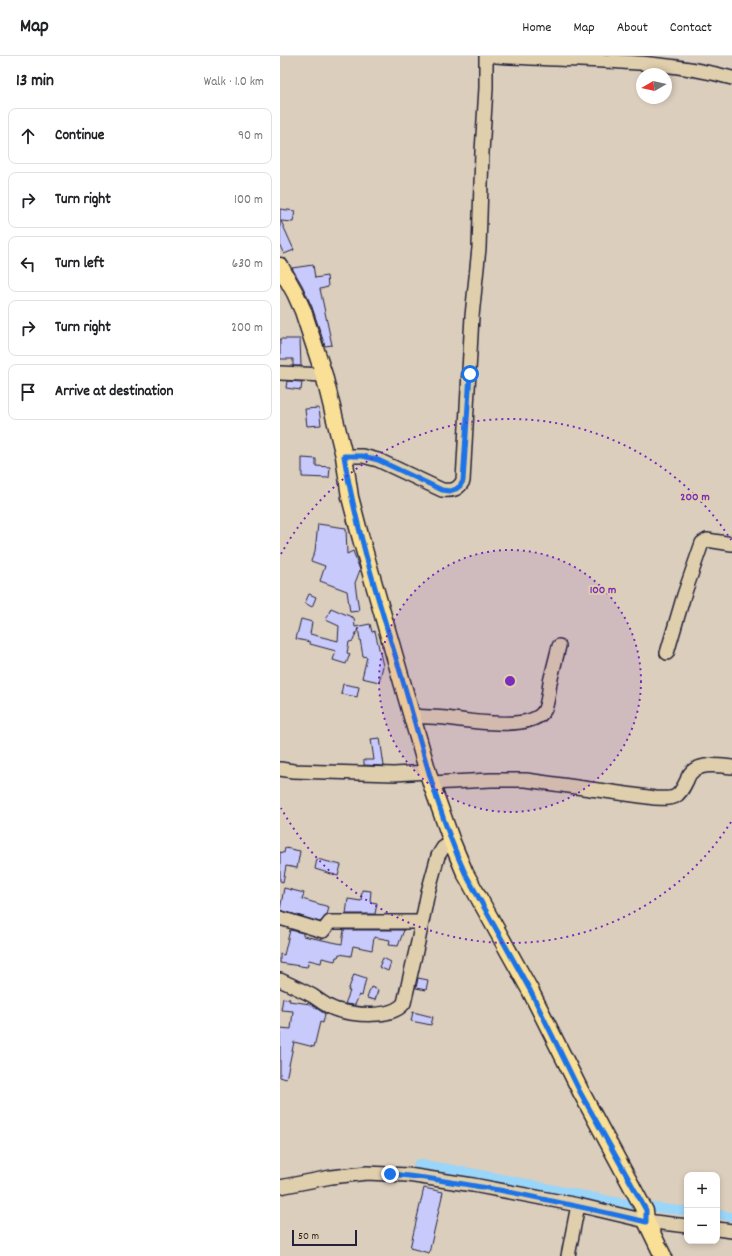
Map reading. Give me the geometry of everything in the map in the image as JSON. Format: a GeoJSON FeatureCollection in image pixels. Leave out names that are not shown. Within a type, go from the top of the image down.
{"type":"FeatureCollection","features":[{"type":"Feature","properties":{"kind":"main road"},"geometry":{"type":"LineString","coordinates":[[280,266],[303,311],[324,375],[344,456],[350,497],[361,539],[430,778],[452,842],[465,873],[530,990],[580,1092],[644,1211],[663,1256]]}},
{"type":"Feature","properties":{"kind":"street"},"geometry":{"type":"LineString","coordinates":[[344,456],[363,456],[378,460],[442,490],[450,491],[456,489],[463,481],[472,316],[479,248],[486,56]]}},
{"type":"Feature","properties":{"kind":"street"},"geometry":{"type":"LineString","coordinates":[[496,56],[534,59],[636,62],[715,73],[732,78]]}},
{"type":"Feature","properties":{"kind":"street"},"geometry":{"type":"LineString","coordinates":[[280,373],[324,375]]}},
{"type":"Feature","properties":{"kind":"street"},"geometry":{"type":"LineString","coordinates":[[667,653],[688,583],[702,543],[707,540],[732,544]]}},
{"type":"Feature","properties":{"kind":"street"},"geometry":{"type":"LineString","coordinates":[[413,716],[446,718],[481,723],[533,720],[539,716],[545,708],[552,671],[559,646]]}},
{"type":"Feature","properties":{"kind":"street"},"geometry":{"type":"LineString","coordinates":[[280,769],[293,771],[394,774],[430,778],[526,780],[655,798],[669,798],[678,795],[695,769],[711,766],[732,767]]}},
{"type":"Feature","properties":{"kind":"street"},"geometry":{"type":"LineString","coordinates":[[280,980],[336,1010],[367,1015],[396,1010],[401,1007],[404,1004],[428,892],[438,856],[443,848],[452,842]]}},
{"type":"Feature","properties":{"kind":"street"},"geometry":{"type":"LineString","coordinates":[[280,918],[323,931],[330,922],[422,922]]}},
{"type":"Feature","properties":{"kind":"street"},"geometry":{"type":"LineString","coordinates":[[280,1187],[331,1177],[367,1173],[408,1175],[578,1205],[644,1211],[684,1225]]}},
{"type":"Feature","properties":{"kind":"street"},"geometry":{"type":"LineString","coordinates":[[568,1256],[578,1205]]}},
{"type":"Feature","properties":{"kind":"street"},"geometry":{"type":"LineString","coordinates":[[720,1229],[732,1231]]}},
{"type":"Feature","properties":{"kind":"building"},"geometry":{"type":"Polygon","coordinates":[[[280,209],[295,211],[293,222],[281,221],[294,250],[284,254],[280,246],[280,209]]]}},
{"type":"Feature","properties":{"kind":"building"},"geometry":{"type":"Polygon","coordinates":[[[313,265],[315,278],[327,276],[328,287],[320,289],[332,345],[325,346],[312,307],[292,268],[313,265]]]}},
{"type":"Feature","properties":{"kind":"building"},"geometry":{"type":"Polygon","coordinates":[[[280,339],[300,339],[301,366],[293,366],[293,359],[280,359],[280,339]]]}},
{"type":"Feature","properties":{"kind":"building"},"geometry":{"type":"Polygon","coordinates":[[[287,381],[302,382],[301,390],[286,388],[287,381]]]}},
{"type":"Feature","properties":{"kind":"building"},"geometry":{"type":"Polygon","coordinates":[[[319,408],[321,425],[307,426],[305,409],[319,408]]]}},
{"type":"Feature","properties":{"kind":"building"},"geometry":{"type":"Polygon","coordinates":[[[302,458],[316,459],[316,466],[330,467],[329,478],[302,477],[302,458]]]}},
{"type":"Feature","properties":{"kind":"building"},"geometry":{"type":"Polygon","coordinates":[[[318,524],[346,528],[347,554],[353,551],[360,570],[355,583],[359,611],[350,612],[347,591],[320,581],[325,566],[311,561],[315,551],[318,524]]]}},
{"type":"Feature","properties":{"kind":"building"},"geometry":{"type":"Polygon","coordinates":[[[309,594],[316,597],[312,607],[305,603],[309,594]]]}},
{"type":"Feature","properties":{"kind":"building"},"geometry":{"type":"Polygon","coordinates":[[[331,608],[354,618],[355,627],[370,624],[372,632],[375,631],[383,666],[379,682],[362,678],[367,657],[363,656],[358,628],[353,641],[349,642],[347,653],[350,654],[346,664],[333,660],[336,651],[296,639],[301,619],[312,622],[310,634],[338,641],[339,626],[326,620],[331,608]]]}},
{"type":"Feature","properties":{"kind":"building"},"geometry":{"type":"Polygon","coordinates":[[[343,684],[359,687],[357,697],[341,694],[343,684]]]}},
{"type":"Feature","properties":{"kind":"building"},"geometry":{"type":"Polygon","coordinates":[[[380,738],[384,766],[364,765],[364,760],[374,760],[371,739],[380,738]]]}},
{"type":"Feature","properties":{"kind":"building"},"geometry":{"type":"Polygon","coordinates":[[[285,848],[300,851],[297,868],[286,866],[283,882],[280,881],[280,852],[284,853],[285,848]]]}},
{"type":"Feature","properties":{"kind":"building"},"geometry":{"type":"Polygon","coordinates":[[[317,859],[341,865],[338,876],[315,869],[317,859]]]}},
{"type":"Feature","properties":{"kind":"building"},"geometry":{"type":"Polygon","coordinates":[[[284,888],[304,893],[302,899],[329,907],[327,915],[320,922],[280,910],[284,888]]]}},
{"type":"Feature","properties":{"kind":"building"},"geometry":{"type":"Polygon","coordinates":[[[362,890],[371,891],[370,902],[377,903],[375,914],[346,914],[348,899],[361,901],[362,890]]]}},
{"type":"Feature","properties":{"kind":"building"},"geometry":{"type":"Polygon","coordinates":[[[290,930],[303,933],[303,936],[342,944],[344,930],[404,930],[398,946],[389,945],[390,940],[374,937],[372,950],[353,946],[351,956],[339,954],[335,961],[322,958],[321,963],[309,960],[307,967],[280,963],[280,954],[284,955],[290,930]]]}},
{"type":"Feature","properties":{"kind":"building"},"geometry":{"type":"Polygon","coordinates":[[[383,958],[391,962],[388,971],[379,967],[383,958]]]}},
{"type":"Feature","properties":{"kind":"building"},"geometry":{"type":"Polygon","coordinates":[[[354,974],[366,978],[362,996],[359,995],[355,1005],[345,1004],[350,991],[348,991],[354,974]]]}},
{"type":"Feature","properties":{"kind":"building"},"geometry":{"type":"Polygon","coordinates":[[[418,978],[428,980],[426,990],[416,988],[418,978]]]}},
{"type":"Feature","properties":{"kind":"building"},"geometry":{"type":"Polygon","coordinates":[[[371,987],[378,990],[375,1000],[367,998],[371,987]]]}},
{"type":"Feature","properties":{"kind":"building"},"geometry":{"type":"Polygon","coordinates":[[[283,998],[290,999],[289,1001],[310,1004],[325,1014],[323,1023],[320,1022],[314,1047],[294,1042],[286,1079],[280,1077],[280,1028],[291,1029],[293,1011],[281,1010],[283,998]]]}},
{"type":"Feature","properties":{"kind":"building"},"geometry":{"type":"Polygon","coordinates":[[[413,1012],[433,1017],[431,1025],[411,1021],[413,1012]]]}},
{"type":"Feature","properties":{"kind":"building"},"geometry":{"type":"Polygon","coordinates":[[[424,1188],[443,1192],[429,1253],[410,1248],[424,1188]]]}},
{"type":"Feature","properties":{"kind":"waterway"},"geometry":{"type":"LineString","coordinates":[[418,1164],[485,1175],[619,1202],[684,1211]]}},
{"type":"Feature","properties":{"kind":"waterway"},"geometry":{"type":"LineString","coordinates":[[720,1215],[732,1217]]}},
{"type":"Feature","properties":{"kind":"route"},"geometry":{"type":"LineString","coordinates":[[390,1174],[408,1175],[578,1205],[646,1222],[646,1210],[580,1092],[530,990],[465,873],[457,855],[432,783],[350,497],[344,456],[363,456],[378,460],[442,490],[450,491],[460,486],[463,481],[465,464],[470,374]]}}]}
